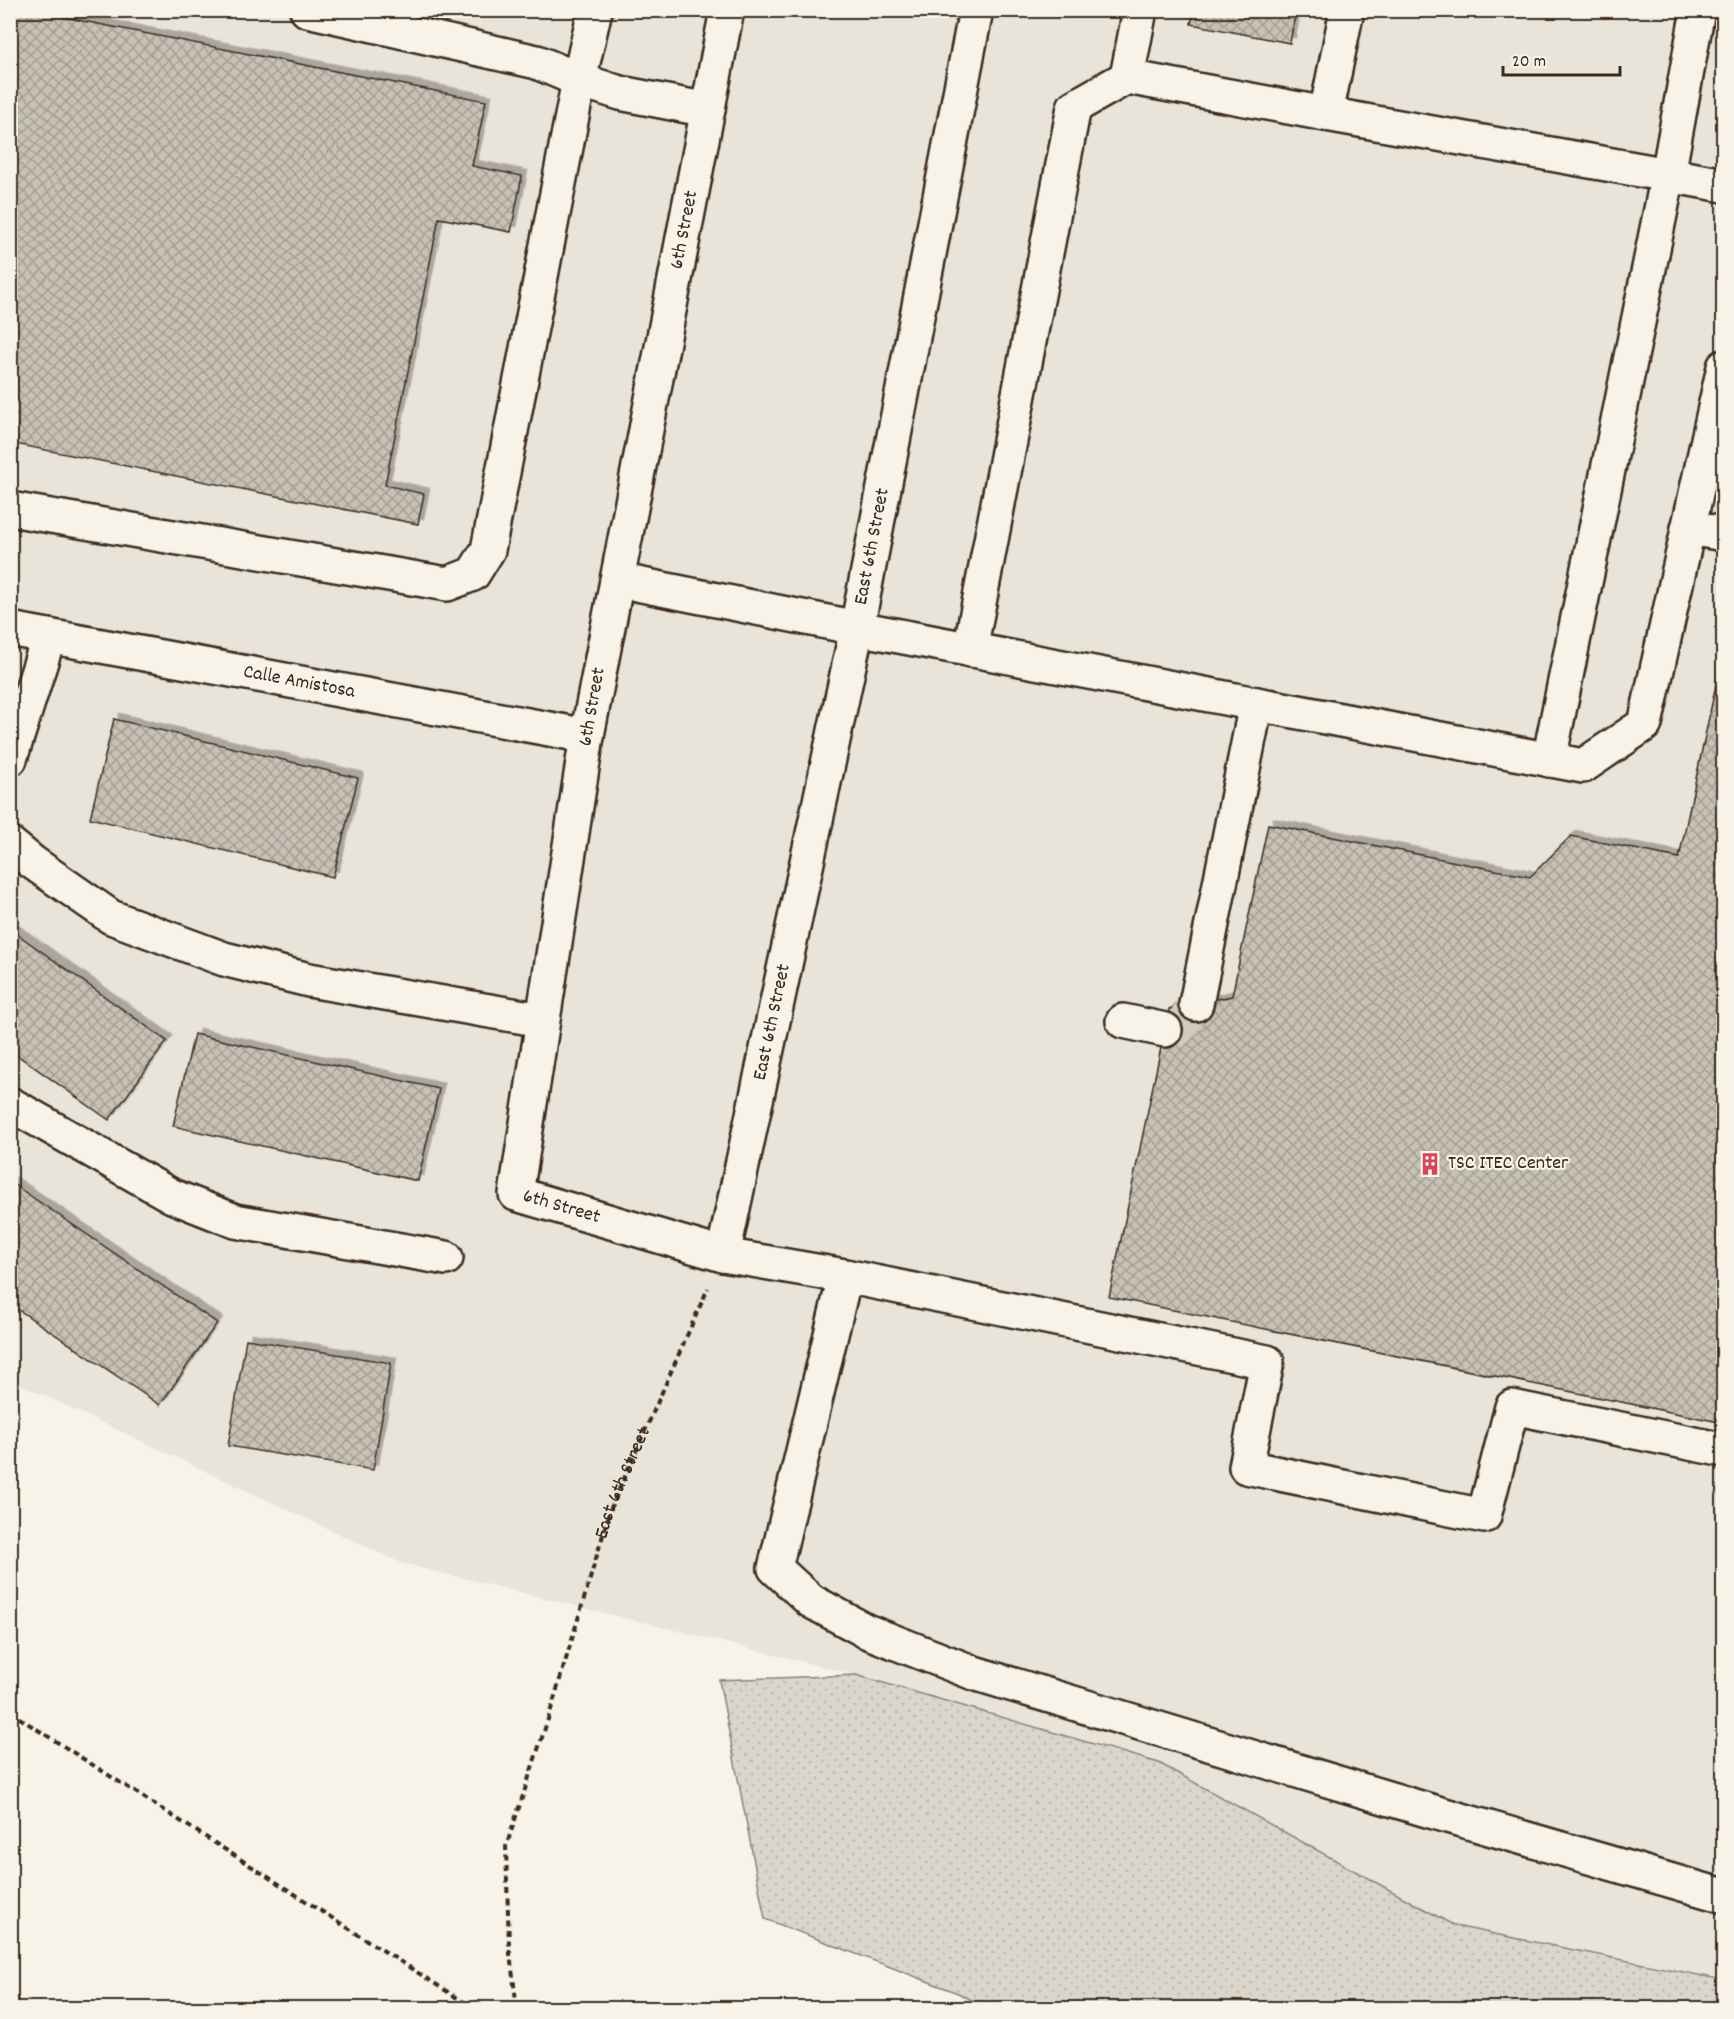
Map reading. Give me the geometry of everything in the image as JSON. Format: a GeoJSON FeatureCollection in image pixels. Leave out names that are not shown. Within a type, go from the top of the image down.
{"type":"FeatureCollection","features":[{"type":"Feature","properties":{"kind":"street"},"geometry":{"type":"LineString","coordinates":[[307,10],[537,62],[579,80],[620,93],[708,111]]}},
{"type":"Feature","properties":{"kind":"street"},"geometry":{"type":"LineString","coordinates":[[10,509],[447,584],[473,574],[488,550],[579,80],[595,10]]}},
{"type":"Feature","properties":{"kind":"street","name":"6th Street"},"geometry":{"type":"LineString","coordinates":[[723,1255],[516,1194],[587,736],[727,10]]}},
{"type":"Feature","properties":{"kind":"street","name":"East 6th Street"},"geometry":{"type":"LineString","coordinates":[[723,1255],[857,628],[976,10]]}},
{"type":"Feature","properties":{"kind":"street"},"geometry":{"type":"LineString","coordinates":[[1127,77],[1140,10]]}},
{"type":"Feature","properties":{"kind":"street"},"geometry":{"type":"LineString","coordinates":[[1326,114],[1347,10]]}},
{"type":"Feature","properties":{"kind":"street"},"geometry":{"type":"LineString","coordinates":[[1549,760],[1668,175],[1698,10]]}},
{"type":"Feature","properties":{"kind":"street"},"geometry":{"type":"LineString","coordinates":[[970,650],[1074,107],[1127,77],[1724,185]]}},
{"type":"Feature","properties":{"kind":"street"},"geometry":{"type":"LineString","coordinates":[[617,580],[970,650],[1583,766],[1645,724],[1724,367]]}},
{"type":"Feature","properties":{"kind":"street"},"geometry":{"type":"LineString","coordinates":[[1688,528],[1724,534]]}},
{"type":"Feature","properties":{"kind":"street","name":"Calle Amistosa"},"geometry":{"type":"LineString","coordinates":[[10,629],[587,736]]}},
{"type":"Feature","properties":{"kind":"street"},"geometry":{"type":"LineString","coordinates":[[10,759],[49,636]]}},
{"type":"Feature","properties":{"kind":"street"},"geometry":{"type":"LineString","coordinates":[[1196,1004],[1256,704]]}},
{"type":"Feature","properties":{"kind":"street"},"geometry":{"type":"LineString","coordinates":[[10,844],[111,917],[224,959],[309,980],[542,1020]]}},
{"type":"Feature","properties":{"kind":"street"},"geometry":{"type":"LineString","coordinates":[[1123,1021],[1165,1030]]}},
{"type":"Feature","properties":{"kind":"street"},"geometry":{"type":"LineString","coordinates":[[10,1104],[172,1196],[235,1221],[446,1258]]}},
{"type":"Feature","properties":{"kind":"street"},"geometry":{"type":"LineString","coordinates":[[723,1255],[845,1276],[1267,1362],[1246,1467],[1484,1516],[1512,1407],[1724,1450]]}},
{"type":"Feature","properties":{"kind":"street"},"geometry":{"type":"LineString","coordinates":[[845,1276],[775,1568],[811,1600],[866,1631],[982,1676],[1724,1896]]}},
{"type":"Feature","properties":{"kind":"path","name":"East 6th Street"},"geometry":{"type":"LineString","coordinates":[[518,2008],[509,1946],[506,1846],[550,1713],[611,1508],[723,1255]]}},
{"type":"Feature","properties":{"kind":"path"},"geometry":{"type":"LineString","coordinates":[[10,1712],[473,2008]]}},
{"type":"Feature","properties":{"kind":"shaded area"},"geometry":{"type":"Polygon","coordinates":[[[11,11],[1723,11],[1723,1980],[1455,1926],[1159,1763],[856,1675],[401,1563],[11,1380],[11,11]]]}},
{"type":"Feature","properties":{"kind":"shaded area"},"geometry":{"type":"Polygon","coordinates":[[[856,1675],[1159,1763],[1455,1926],[1723,1980],[1723,2008],[987,2008],[958,1993],[765,1919],[719,1680],[856,1675]]]}},
{"type":"Feature","properties":{"kind":"building"},"geometry":{"type":"Polygon","coordinates":[[[10,10],[28,10],[486,101],[472,166],[522,176],[511,232],[439,218],[385,485],[424,494],[418,524],[10,443],[10,10]]]}},
{"type":"Feature","properties":{"kind":"building"},"geometry":{"type":"Polygon","coordinates":[[[1194,10],[1296,10],[1290,43],[1191,24],[1194,10]]]}},
{"type":"Feature","properties":{"kind":"building","name":"TSC ITEC Center"},"geometry":{"type":"Polygon","coordinates":[[[1724,647],[1724,1423],[1109,1297],[1169,1009],[1232,996],[1268,824],[1530,877],[1571,836],[1679,858],[1724,647]]]}},
{"type":"Feature","properties":{"kind":"building"},"geometry":{"type":"Polygon","coordinates":[[[114,719],[358,778],[333,877],[90,818],[114,719]]]}},
{"type":"Feature","properties":{"kind":"building"},"geometry":{"type":"Polygon","coordinates":[[[10,929],[167,1041],[109,1120],[10,1050],[10,929]]]}},
{"type":"Feature","properties":{"kind":"building"},"geometry":{"type":"Polygon","coordinates":[[[194,1034],[439,1089],[418,1181],[173,1126],[194,1034]]]}},
{"type":"Feature","properties":{"kind":"building"},"geometry":{"type":"Polygon","coordinates":[[[10,1182],[217,1323],[160,1405],[10,1304],[10,1182]]]}},
{"type":"Feature","properties":{"kind":"building"},"geometry":{"type":"Polygon","coordinates":[[[246,1339],[391,1363],[373,1470],[228,1446],[246,1339]]]}},
{"type":"Feature","properties":{"kind":"tunnel"},"geometry":{"type":"LineString","coordinates":[[1165,1030],[1178,1029],[1196,1004]]}},
{"type":"Feature","properties":{"kind":"place","name":"TSC ITEC Center"},"geometry":{"type":"Point","coordinates":[1430,1164]}}]}
